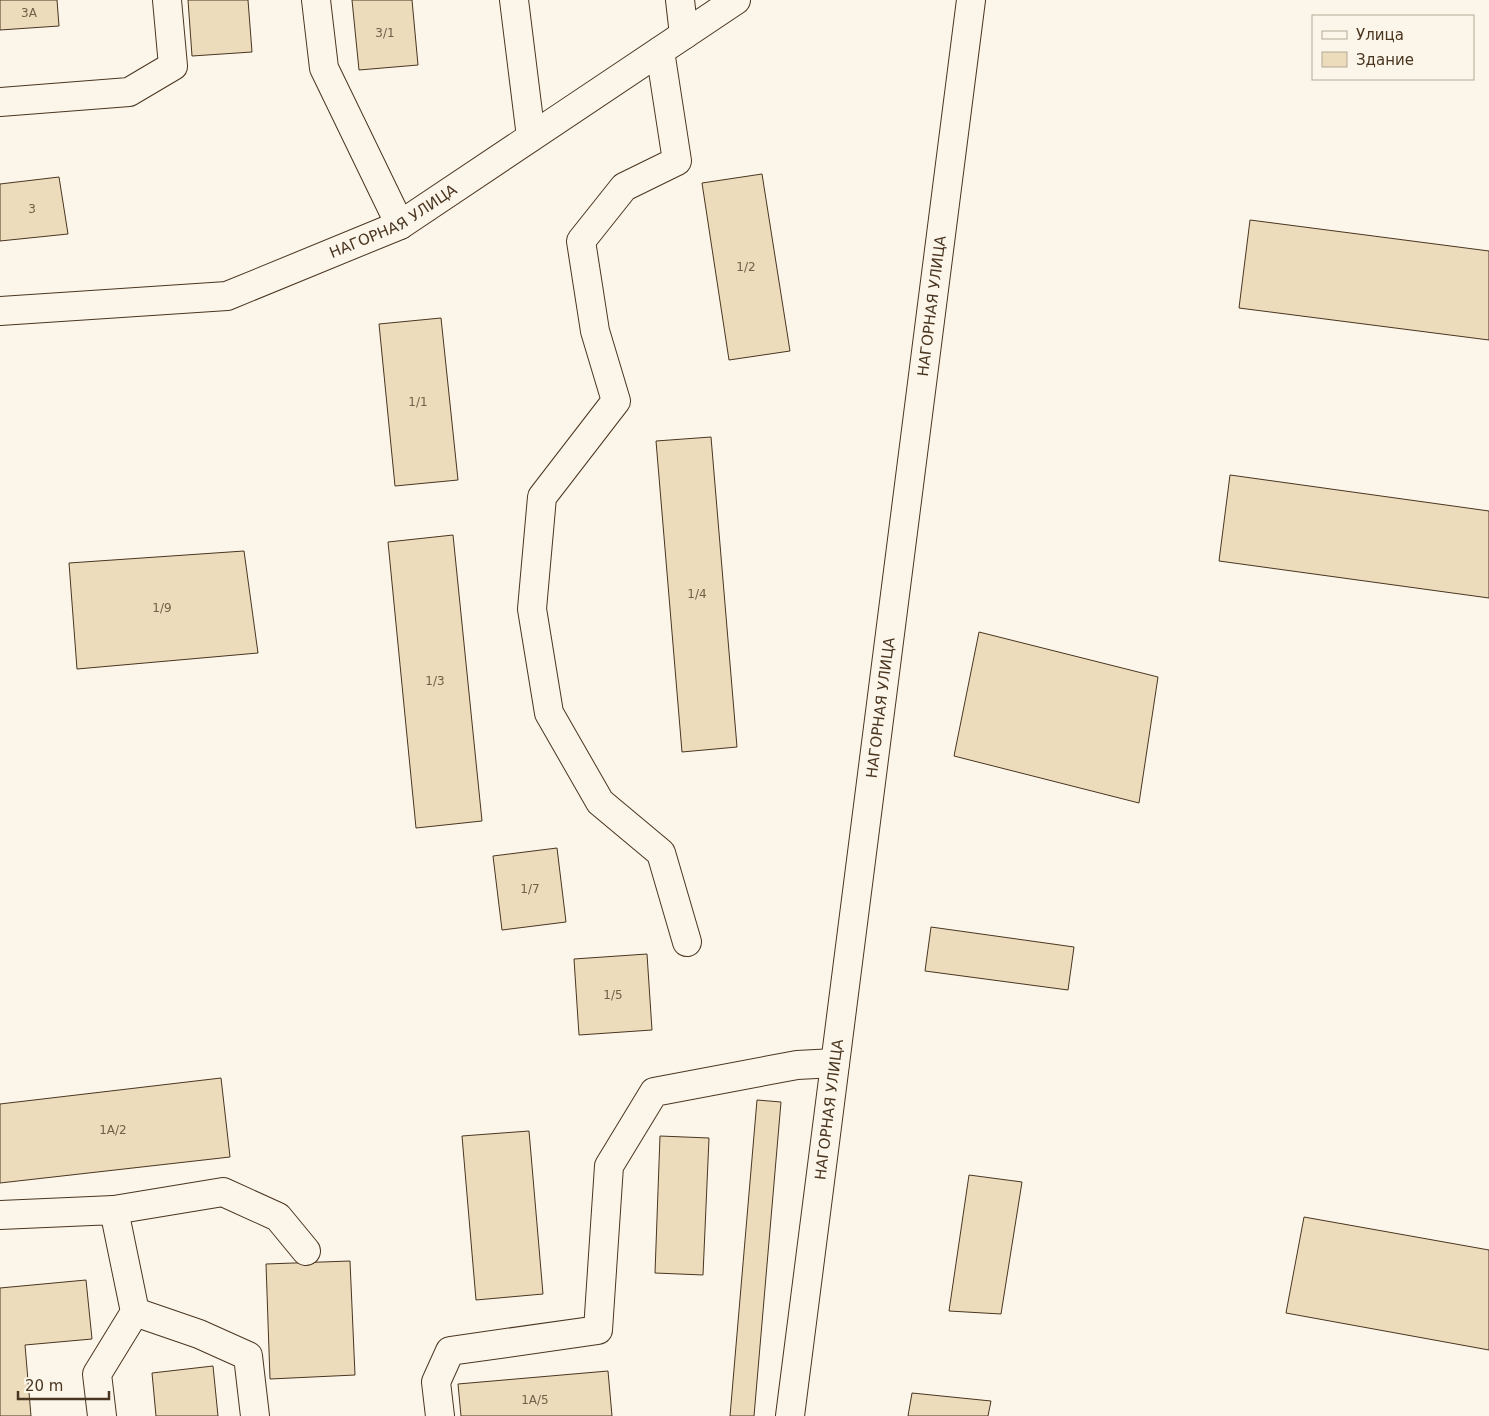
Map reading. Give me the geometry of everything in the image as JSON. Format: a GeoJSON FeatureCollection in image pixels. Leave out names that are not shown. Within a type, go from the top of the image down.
{"type":"FeatureCollection","features":[{"type":"Feature","properties":{"kind":"street"},"geometry":{"type":"LineString","coordinates":[[0,102],[129,92],[173,66],[167,0]]}},
{"type":"Feature","properties":{"kind":"street"},"geometry":{"type":"LineString","coordinates":[[316,0],[324,68],[400,225]]}},
{"type":"Feature","properties":{"kind":"street"},"geometry":{"type":"LineString","coordinates":[[514,0],[531,137]]}},
{"type":"Feature","properties":{"kind":"street"},"geometry":{"type":"LineString","coordinates":[[680,0],[684,35]]}},
{"type":"Feature","properties":{"kind":"street","name":"НАГОРНАЯ УЛИЦА"},"geometry":{"type":"LineString","coordinates":[[0,312],[227,296],[400,225],[736,0]]}},
{"type":"Feature","properties":{"kind":"street","name":"НАГОРНАЯ УЛИЦА"},"geometry":{"type":"LineString","coordinates":[[790,1416],[971,0]]}},
{"type":"Feature","properties":{"kind":"street"},"geometry":{"type":"LineString","coordinates":[[660,51],[677,161],[624,187],[581,241],[595,331],[616,402],[542,497],[532,609],[549,713],[600,802],[661,853],[687,942]]}},
{"type":"Feature","properties":{"kind":"street"},"geometry":{"type":"LineString","coordinates":[[440,1416],[436,1382],[450,1351],[598,1330],[609,1166],[654,1092],[797,1065],[835,1063]]}},
{"type":"Feature","properties":{"kind":"street"},"geometry":{"type":"LineString","coordinates":[[0,1215],[114,1210],[223,1192],[278,1217],[306,1251]]}},
{"type":"Feature","properties":{"kind":"street"},"geometry":{"type":"LineString","coordinates":[[102,1416],[97,1374],[135,1312],[114,1210]]}},
{"type":"Feature","properties":{"kind":"street"},"geometry":{"type":"LineString","coordinates":[[135,1312],[199,1334],[248,1356],[255,1416]]}},
{"type":"Feature","properties":{"kind":"building"},"geometry":{"type":"Polygon","coordinates":[[[0,0],[57,0],[59,26],[0,30],[0,0]]]}},
{"type":"Feature","properties":{"kind":"building"},"geometry":{"type":"Polygon","coordinates":[[[188,0],[248,0],[252,52],[192,56],[188,0]]]}},
{"type":"Feature","properties":{"kind":"building"},"geometry":{"type":"Polygon","coordinates":[[[352,0],[412,0],[418,65],[359,70],[352,0]]]}},
{"type":"Feature","properties":{"kind":"building"},"geometry":{"type":"Polygon","coordinates":[[[762,174],[790,351],[729,360],[702,183],[762,174]]]}},
{"type":"Feature","properties":{"kind":"building"},"geometry":{"type":"Polygon","coordinates":[[[59,177],[68,234],[0,241],[0,184],[59,177]]]}},
{"type":"Feature","properties":{"kind":"building"},"geometry":{"type":"Polygon","coordinates":[[[1250,220],[1489,251],[1489,340],[1239,308],[1250,220]]]}},
{"type":"Feature","properties":{"kind":"building"},"geometry":{"type":"Polygon","coordinates":[[[441,318],[458,480],[395,486],[379,324],[441,318]]]}},
{"type":"Feature","properties":{"kind":"building"},"geometry":{"type":"Polygon","coordinates":[[[711,437],[737,747],[682,752],[656,441],[711,437]]]}},
{"type":"Feature","properties":{"kind":"building"},"geometry":{"type":"Polygon","coordinates":[[[1230,475],[1489,511],[1489,598],[1219,561],[1230,475]]]}},
{"type":"Feature","properties":{"kind":"building"},"geometry":{"type":"Polygon","coordinates":[[[453,535],[482,821],[416,828],[388,542],[453,535]]]}},
{"type":"Feature","properties":{"kind":"building"},"geometry":{"type":"Polygon","coordinates":[[[244,551],[258,653],[77,669],[69,563],[244,551]]]}},
{"type":"Feature","properties":{"kind":"building"},"geometry":{"type":"Polygon","coordinates":[[[979,632],[1158,677],[1139,803],[954,756],[979,632]]]}},
{"type":"Feature","properties":{"kind":"building"},"geometry":{"type":"Polygon","coordinates":[[[557,848],[566,922],[502,930],[493,856],[557,848]]]}},
{"type":"Feature","properties":{"kind":"building"},"geometry":{"type":"Polygon","coordinates":[[[931,927],[1074,947],[1068,990],[925,971],[931,927]]]}},
{"type":"Feature","properties":{"kind":"building"},"geometry":{"type":"Polygon","coordinates":[[[647,954],[652,1030],[579,1035],[574,959],[647,954]]]}},
{"type":"Feature","properties":{"kind":"building"},"geometry":{"type":"Polygon","coordinates":[[[221,1078],[230,1157],[0,1183],[0,1104],[221,1078]]]}},
{"type":"Feature","properties":{"kind":"building"},"geometry":{"type":"Polygon","coordinates":[[[757,1100],[781,1102],[754,1416],[730,1416],[757,1100]]]}},
{"type":"Feature","properties":{"kind":"building"},"geometry":{"type":"Polygon","coordinates":[[[529,1131],[543,1294],[476,1300],[462,1136],[529,1131]]]}},
{"type":"Feature","properties":{"kind":"building"},"geometry":{"type":"Polygon","coordinates":[[[660,1136],[709,1138],[703,1275],[655,1273],[660,1136]]]}},
{"type":"Feature","properties":{"kind":"building"},"geometry":{"type":"Polygon","coordinates":[[[969,1175],[1022,1182],[1001,1314],[949,1311],[969,1175]]]}},
{"type":"Feature","properties":{"kind":"building"},"geometry":{"type":"Polygon","coordinates":[[[1304,1217],[1489,1250],[1489,1350],[1286,1313],[1304,1217]]]}},
{"type":"Feature","properties":{"kind":"building"},"geometry":{"type":"Polygon","coordinates":[[[350,1261],[355,1375],[270,1379],[266,1264],[350,1261]]]}},
{"type":"Feature","properties":{"kind":"building"},"geometry":{"type":"Polygon","coordinates":[[[86,1280],[92,1339],[25,1345],[31,1416],[0,1416],[0,1288],[86,1280]]]}},
{"type":"Feature","properties":{"kind":"building"},"geometry":{"type":"Polygon","coordinates":[[[213,1366],[218,1416],[156,1416],[152,1373],[213,1366]]]}},
{"type":"Feature","properties":{"kind":"building"},"geometry":{"type":"Polygon","coordinates":[[[608,1371],[612,1416],[461,1416],[458,1384],[608,1371]]]}},
{"type":"Feature","properties":{"kind":"building"},"geometry":{"type":"Polygon","coordinates":[[[912,1393],[991,1401],[988,1416],[908,1416],[912,1393]]]}}]}
